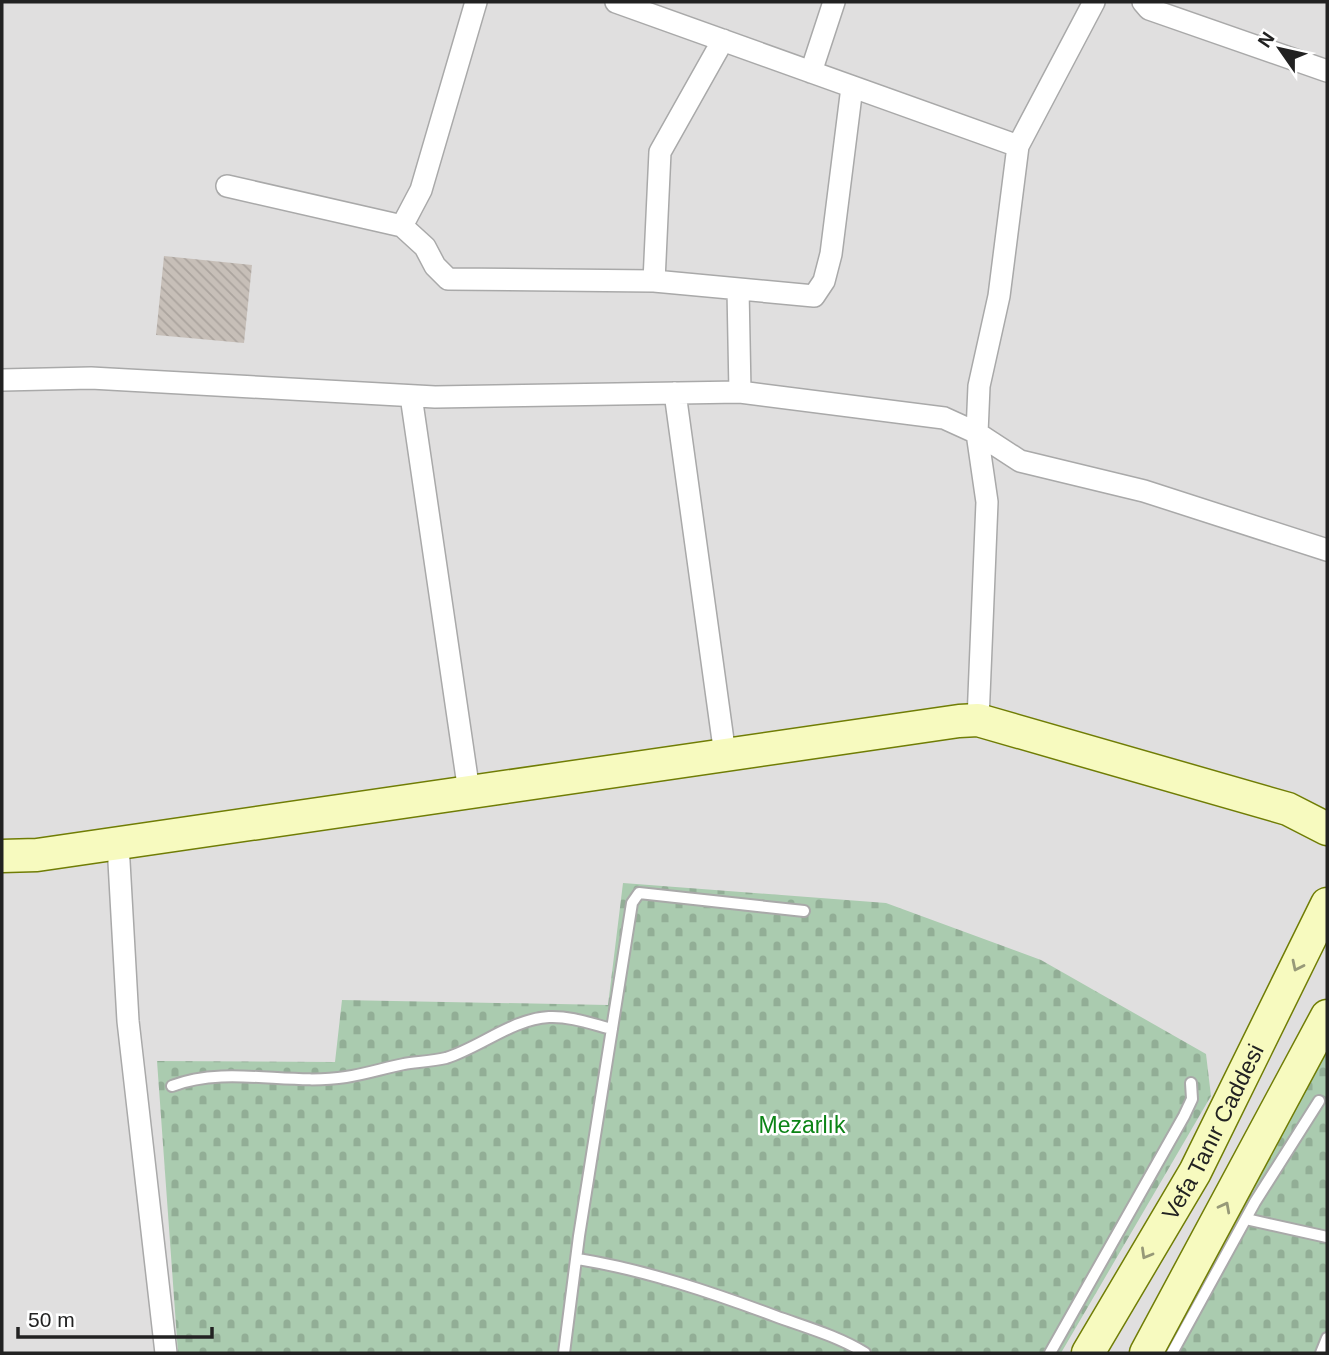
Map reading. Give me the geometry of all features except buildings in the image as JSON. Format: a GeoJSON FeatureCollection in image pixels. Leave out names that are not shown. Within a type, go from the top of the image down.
{"type":"FeatureCollection","features":[{"type":"Feature","properties":{"kind":"street"},"geometry":{"type":"LineString","coordinates":[[402,226],[421,190],[477,2]]}},
{"type":"Feature","properties":{"kind":"street"},"geometry":{"type":"LineString","coordinates":[[616,2],[1018,146]]}},
{"type":"Feature","properties":{"kind":"street"},"geometry":{"type":"LineString","coordinates":[[811,72],[834,2]]}},
{"type":"Feature","properties":{"kind":"street"},"geometry":{"type":"LineString","coordinates":[[978,720],[987,502],[977,433],[979,386],[999,296],[1018,146],[1094,2]]}},
{"type":"Feature","properties":{"kind":"street"},"geometry":{"type":"LineString","coordinates":[[1143,2],[1149,9],[1327,71]]}},
{"type":"Feature","properties":{"kind":"street"},"geometry":{"type":"LineString","coordinates":[[654,281],[660,152],[723,40]]}},
{"type":"Feature","properties":{"kind":"street"},"geometry":{"type":"LineString","coordinates":[[227,186],[402,226],[425,247],[435,267],[448,279],[654,281],[814,296],[824,281],[831,254],[852,87]]}},
{"type":"Feature","properties":{"kind":"street"},"geometry":{"type":"LineString","coordinates":[[738,289],[740,392]]}},
{"type":"Feature","properties":{"kind":"street"},"geometry":{"type":"LineString","coordinates":[[2,380],[91,378],[411,396],[740,392],[944,418],[977,433],[1020,461],[1144,491],[1327,550]]}},
{"type":"Feature","properties":{"kind":"street"},"geometry":{"type":"LineString","coordinates":[[675,393],[725,755]]}},
{"type":"Feature","properties":{"kind":"street"},"geometry":{"type":"LineString","coordinates":[[411,396],[469,792]]}},
{"type":"Feature","properties":{"kind":"street"},"geometry":{"type":"LineString","coordinates":[[2,856],[37,855],[118,844],[978,720],[1289,809],[1327,829]]}},
{"type":"Feature","properties":{"kind":"street"},"geometry":{"type":"LineString","coordinates":[[118,844],[128,1021],[166,1353]]}},
{"type":"Feature","properties":{"kind":"street","name":"Vefa Tanır Caddesi"},"geometry":{"type":"LineString","coordinates":[[1088,1353],[1195,1172],[1327,905]]}},
{"type":"Feature","properties":{"kind":"street","name":"Vefa Tanır Caddesi"},"geometry":{"type":"LineString","coordinates":[[1146,1353],[1327,1016]]}},
{"type":"Feature","properties":{"kind":"lane"},"geometry":{"type":"LineString","coordinates":[[564,1353],[579,1236],[632,903],[639,893],[804,911]]}},
{"type":"Feature","properties":{"kind":"lane"},"geometry":{"type":"LineString","coordinates":[[172,1086],[205,1077],[348,1077],[445,1058],[536,1018],[567,1018],[612,1030]]}},
{"type":"Feature","properties":{"kind":"lane"},"geometry":{"type":"LineString","coordinates":[[1050,1353],[1184,1116],[1192,1099],[1191,1083]]}},
{"type":"Feature","properties":{"kind":"lane"},"geometry":{"type":"LineString","coordinates":[[1172,1353],[1246,1219],[1319,1101]]}},
{"type":"Feature","properties":{"kind":"lane"},"geometry":{"type":"LineString","coordinates":[[1246,1219],[1327,1237]]}},
{"type":"Feature","properties":{"kind":"lane"},"geometry":{"type":"LineString","coordinates":[[578,1259],[620,1266],[728,1299],[822,1333],[865,1353]]}},
{"type":"Feature","properties":{"kind":"lane"},"geometry":{"type":"LineString","coordinates":[[1321,1353],[1327,1338]]}},
{"type":"Feature","properties":{"kind":"shaded area"},"geometry":{"type":"Polygon","coordinates":[[[2,2],[1327,2],[1327,1353],[2,1353],[2,2]]]}},
{"type":"Feature","properties":{"kind":"green space","name":"Mezarlık"},"geometry":{"type":"Polygon","coordinates":[[[623,883],[886,903],[1041,960],[1206,1054],[1211,1096],[1061,1353],[178,1353],[157,1061],[335,1062],[342,1000],[608,1005],[623,883]]]}},
{"type":"Feature","properties":{"kind":"green space"},"geometry":{"type":"Polygon","coordinates":[[[1327,1048],[1327,1353],[1159,1353],[1327,1048]]]}}]}
